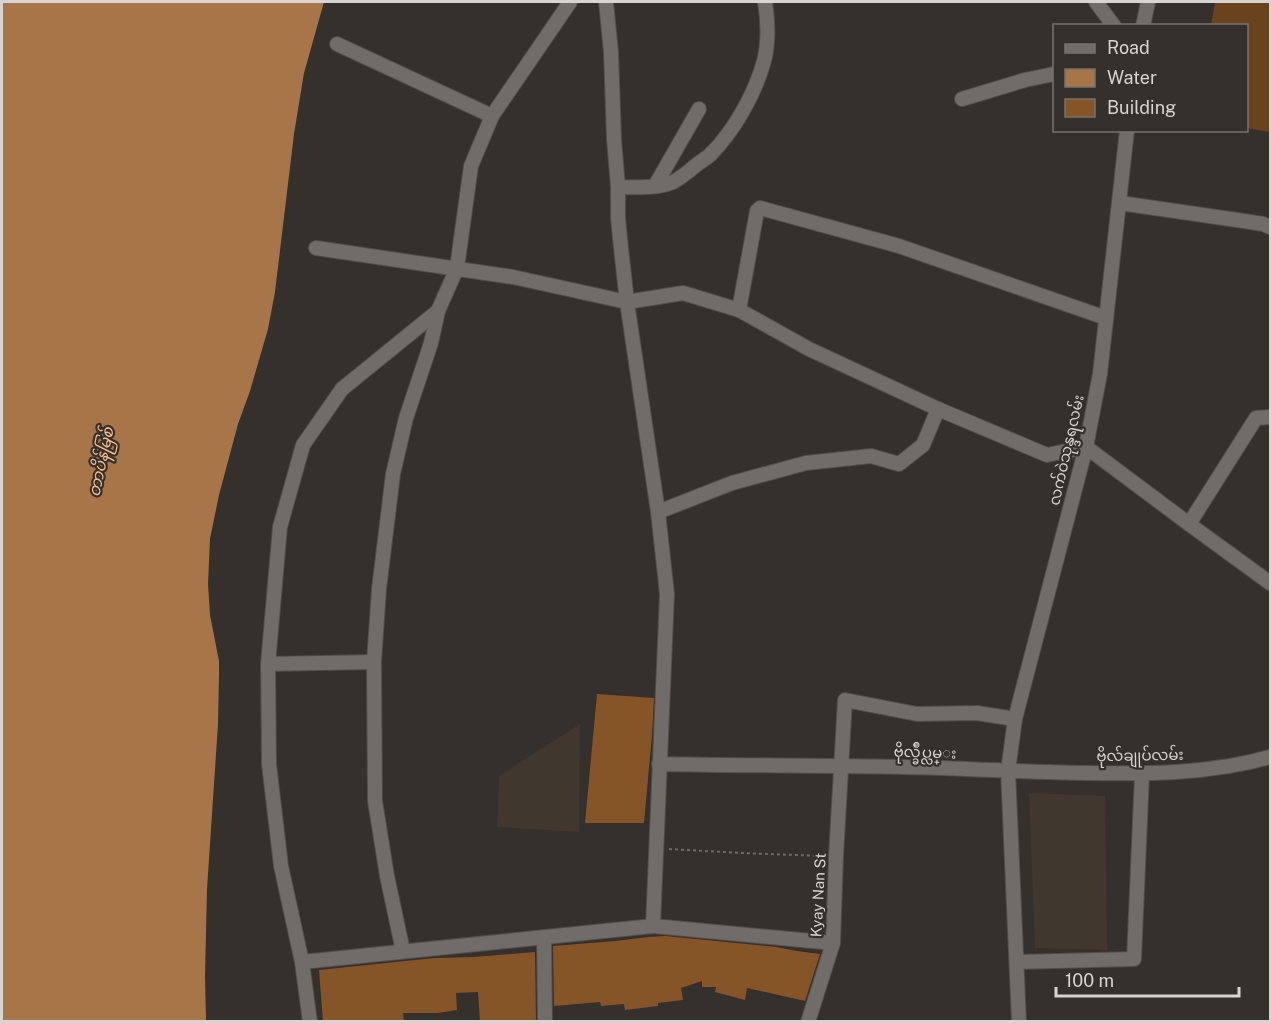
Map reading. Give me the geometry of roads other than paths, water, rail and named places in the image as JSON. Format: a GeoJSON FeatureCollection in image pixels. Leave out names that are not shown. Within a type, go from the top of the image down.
{"type":"FeatureCollection","features":[{"type":"Feature","properties":{"kind":"street"},"geometry":{"type":"LineString","coordinates":[[403,951],[387,876],[375,801],[374,662],[379,589],[393,474],[406,418],[431,343],[438,311],[457,268],[471,166],[492,116],[570,2]]}},
{"type":"Feature","properties":{"kind":"street"},"geometry":{"type":"LineString","coordinates":[[606,2],[611,52],[618,218],[627,302],[658,512],[667,594],[653,926]]}},
{"type":"Feature","properties":{"kind":"street"},"geometry":{"type":"LineString","coordinates":[[618,187],[664,185],[681,178],[708,157],[720,143],[749,101],[764,61],[768,39],[765,2]]}},
{"type":"Feature","properties":{"kind":"street"},"geometry":{"type":"LineString","coordinates":[[1096,2],[1112,24]]}},
{"type":"Feature","properties":{"kind":"street"},"geometry":{"type":"LineString","coordinates":[[1143,24],[1148,2]]}},
{"type":"Feature","properties":{"kind":"street"},"geometry":{"type":"LineString","coordinates":[[338,44],[492,116]]}},
{"type":"Feature","properties":{"kind":"street"},"geometry":{"type":"LineString","coordinates":[[962,99],[1025,80],[1053,75]]}},
{"type":"Feature","properties":{"kind":"street"},"geometry":{"type":"LineString","coordinates":[[655,186],[699,109]]}},
{"type":"Feature","properties":{"kind":"street","name":"လက်ဝဲသုန္ဒရလမ်း"},"geometry":{"type":"LineString","coordinates":[[1019,1022],[1008,771],[1015,719],[1086,447],[1100,374],[1128,132]]}},
{"type":"Feature","properties":{"kind":"street"},"geometry":{"type":"LineString","coordinates":[[1120,203],[1244,220],[1270,227]]}},
{"type":"Feature","properties":{"kind":"street"},"geometry":{"type":"LineString","coordinates":[[739,310],[757,211],[760,208],[899,246],[1106,318]]}},
{"type":"Feature","properties":{"kind":"street"},"geometry":{"type":"LineString","coordinates":[[316,248],[513,276],[627,302],[682,292],[739,310],[808,349],[938,409],[1047,455],[1086,447],[1270,583]]}},
{"type":"Feature","properties":{"kind":"street"},"geometry":{"type":"LineString","coordinates":[[310,1022],[302,962],[280,854],[269,764],[268,664],[280,527],[303,445],[342,389],[438,311]]}},
{"type":"Feature","properties":{"kind":"street"},"geometry":{"type":"LineString","coordinates":[[658,512],[732,483],[806,463],[872,456],[899,464],[923,446],[938,409]]}},
{"type":"Feature","properties":{"kind":"street"},"geometry":{"type":"LineString","coordinates":[[1189,524],[1256,418],[1270,417]]}},
{"type":"Feature","properties":{"kind":"street"},"geometry":{"type":"LineString","coordinates":[[268,664],[374,662]]}},
{"type":"Feature","properties":{"kind":"street","name":"Kyay Nan St"},"geometry":{"type":"LineString","coordinates":[[808,1022],[833,943],[845,700],[916,714],[977,713],[1015,719]]}},
{"type":"Feature","properties":{"kind":"street","name":"ဗိုလ်ချုပ်လမ်း"},"geometry":{"type":"LineString","coordinates":[[1008,771],[1142,774],[1193,771],[1270,757]]}},
{"type":"Feature","properties":{"kind":"street"},"geometry":{"type":"LineString","coordinates":[[659,764],[841,767]]}},
{"type":"Feature","properties":{"kind":"street","name":"ဗိုလ္ခ်ဳပ္လမ္း"},"geometry":{"type":"LineString","coordinates":[[841,767],[1008,771]]}},
{"type":"Feature","properties":{"kind":"street"},"geometry":{"type":"LineString","coordinates":[[1017,962],[1134,959],[1142,774]]}},
{"type":"Feature","properties":{"kind":"street"},"geometry":{"type":"LineString","coordinates":[[302,962],[653,926],[833,943]]}},
{"type":"Feature","properties":{"kind":"street"},"geometry":{"type":"LineString","coordinates":[[544,937],[545,1022]]}},
{"type":"Feature","properties":{"kind":"water","name":"တာပိန်မြစ်"},"geometry":{"type":"Polygon","coordinates":[[[2,2],[324,2],[304,73],[268,329],[238,424],[210,539],[208,584],[210,615],[219,661],[219,675],[207,889],[206,1021],[2,1021],[2,2]]]}}]}
